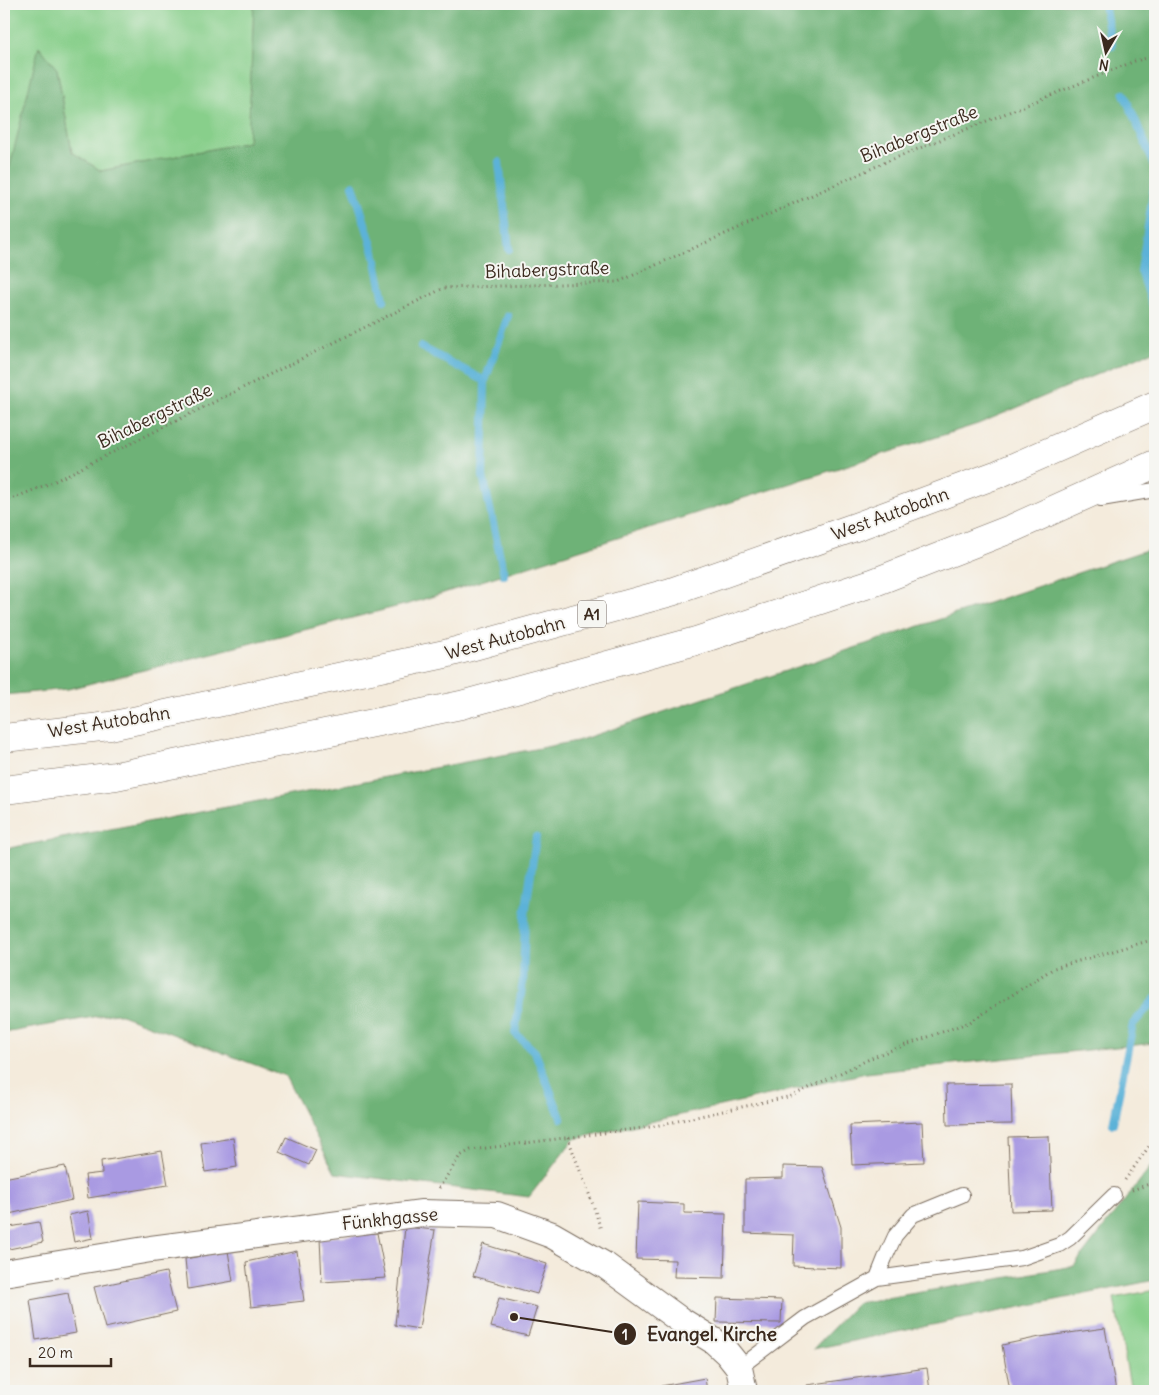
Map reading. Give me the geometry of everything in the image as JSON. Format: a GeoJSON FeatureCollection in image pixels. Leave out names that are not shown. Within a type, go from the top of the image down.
{"type":"FeatureCollection","features":[{"type":"Feature","properties":{"kind":"highway","name":"West Autobahn"},"geometry":{"type":"LineString","coordinates":[[4,738],[110,726],[446,654],[672,592],[998,474],[1155,405]]}},
{"type":"Feature","properties":{"kind":"highway"},"geometry":{"type":"LineString","coordinates":[[4,790],[116,776],[461,705],[696,641],[875,582],[1013,528],[1155,464]]}},
{"type":"Feature","properties":{"kind":"street","name":"Fünkhgasse"},"geometry":{"type":"LineString","coordinates":[[4,1273],[151,1249],[422,1213],[497,1215],[552,1235],[606,1266],[680,1320],[714,1341],[728,1353],[742,1380]]}},
{"type":"Feature","properties":{"kind":"lane"},"geometry":{"type":"LineString","coordinates":[[1063,505],[1155,490]]}},
{"type":"Feature","properties":{"kind":"lane"},"geometry":{"type":"LineString","coordinates":[[877,1278],[895,1236],[913,1214],[962,1195]]}},
{"type":"Feature","properties":{"kind":"lane"},"geometry":{"type":"LineString","coordinates":[[742,1380],[805,1318],[877,1278],[1022,1258],[1059,1245],[1070,1238],[1114,1195]]}},
{"type":"Feature","properties":{"kind":"path","name":"Bihabergstraße"},"geometry":{"type":"LineString","coordinates":[[4,502],[53,482],[444,288],[618,282],[888,161],[1135,61],[1155,56]]}},
{"type":"Feature","properties":{"kind":"path"},"geometry":{"type":"LineString","coordinates":[[422,1213],[460,1156],[471,1150],[650,1126],[792,1096],[878,1055],[970,1022],[1054,968],[1155,939]]}},
{"type":"Feature","properties":{"kind":"path"},"geometry":{"type":"LineString","coordinates":[[568,1137],[577,1166],[597,1214],[604,1242],[606,1266]]}},
{"type":"Feature","properties":{"kind":"path"},"geometry":{"type":"LineString","coordinates":[[1114,1195],[1155,1138]]}},
{"type":"Feature","properties":{"kind":"green space"},"geometry":{"type":"Polygon","coordinates":[[[4,4],[254,4],[249,142],[101,171],[72,152],[57,69],[4,177],[4,4]]]}},
{"type":"Feature","properties":{"kind":"green space"},"geometry":{"type":"Polygon","coordinates":[[[254,4],[1155,4],[1155,350],[978,424],[412,603],[68,689],[4,695],[4,177],[10,166],[39,46],[57,69],[72,152],[101,171],[248,142],[254,4]]]}},
{"type":"Feature","properties":{"kind":"green space"},"geometry":{"type":"Polygon","coordinates":[[[1155,547],[1155,1043],[866,1073],[574,1139],[529,1197],[335,1173],[285,1076],[116,1013],[4,1033],[4,849],[577,741],[1155,547]]]}},
{"type":"Feature","properties":{"kind":"green space"},"geometry":{"type":"Polygon","coordinates":[[[1155,1161],[1155,1280],[813,1349],[857,1303],[1074,1266],[1155,1161]]]}},
{"type":"Feature","properties":{"kind":"green space"},"geometry":{"type":"Polygon","coordinates":[[[1155,1290],[1155,1391],[1131,1391],[1114,1298],[1155,1290]]]}},
{"type":"Feature","properties":{"kind":"building"},"geometry":{"type":"Polygon","coordinates":[[[1011,1084],[1012,1124],[947,1125],[946,1085],[1011,1084]]]}},
{"type":"Feature","properties":{"kind":"building"},"geometry":{"type":"Polygon","coordinates":[[[922,1122],[924,1162],[852,1165],[850,1125],[922,1122]]]}},
{"type":"Feature","properties":{"kind":"building"},"geometry":{"type":"Polygon","coordinates":[[[1049,1136],[1052,1210],[1011,1211],[1008,1137],[1049,1136]]]}},
{"type":"Feature","properties":{"kind":"building"},"geometry":{"type":"Polygon","coordinates":[[[286,1137],[316,1150],[309,1165],[279,1152],[286,1137]]]}},
{"type":"Feature","properties":{"kind":"building"},"geometry":{"type":"Polygon","coordinates":[[[233,1138],[237,1167],[205,1172],[201,1143],[233,1138]]]}},
{"type":"Feature","properties":{"kind":"building"},"geometry":{"type":"Polygon","coordinates":[[[162,1151],[168,1185],[88,1198],[85,1175],[102,1173],[101,1161],[162,1151]]]}},
{"type":"Feature","properties":{"kind":"building"},"geometry":{"type":"Polygon","coordinates":[[[65,1166],[72,1200],[9,1214],[4,1193],[4,1178],[65,1166]]]}},
{"type":"Feature","properties":{"kind":"building"},"geometry":{"type":"Polygon","coordinates":[[[783,1166],[822,1167],[841,1227],[841,1268],[793,1266],[794,1235],[745,1233],[745,1179],[783,1178],[783,1166]]]}},
{"type":"Feature","properties":{"kind":"building"},"geometry":{"type":"Polygon","coordinates":[[[638,1202],[684,1204],[684,1213],[726,1214],[724,1278],[674,1277],[675,1260],[636,1259],[638,1202]]]}},
{"type":"Feature","properties":{"kind":"building"},"geometry":{"type":"Polygon","coordinates":[[[88,1211],[93,1238],[74,1242],[69,1215],[88,1211]]]}},
{"type":"Feature","properties":{"kind":"building"},"geometry":{"type":"Polygon","coordinates":[[[39,1222],[43,1242],[4,1250],[4,1228],[39,1222]]]}},
{"type":"Feature","properties":{"kind":"building"},"geometry":{"type":"Polygon","coordinates":[[[405,1227],[435,1230],[419,1329],[395,1325],[405,1227]]]}},
{"type":"Feature","properties":{"kind":"building"},"geometry":{"type":"Polygon","coordinates":[[[377,1233],[386,1278],[322,1282],[320,1238],[377,1233]]]}},
{"type":"Feature","properties":{"kind":"building"},"geometry":{"type":"Polygon","coordinates":[[[483,1244],[547,1264],[537,1294],[473,1276],[483,1244]]]}},
{"type":"Feature","properties":{"kind":"building"},"geometry":{"type":"Polygon","coordinates":[[[228,1251],[233,1281],[188,1289],[185,1259],[228,1251]]]}},
{"type":"Feature","properties":{"kind":"building"},"geometry":{"type":"Polygon","coordinates":[[[297,1251],[304,1301],[251,1307],[246,1262],[297,1251]]]}},
{"type":"Feature","properties":{"kind":"building"},"geometry":{"type":"Polygon","coordinates":[[[166,1272],[176,1312],[105,1328],[94,1287],[166,1272]]]}},
{"type":"Feature","properties":{"kind":"building"},"geometry":{"type":"Polygon","coordinates":[[[68,1293],[76,1333],[36,1340],[30,1300],[68,1293]]]}},
{"type":"Feature","properties":{"kind":"building"},"geometry":{"type":"Polygon","coordinates":[[[499,1298],[537,1307],[528,1336],[491,1327],[499,1298]]]}},
{"type":"Feature","properties":{"kind":"building"},"geometry":{"type":"Polygon","coordinates":[[[717,1298],[782,1300],[781,1323],[716,1322],[717,1298]]]}},
{"type":"Feature","properties":{"kind":"building"},"geometry":{"type":"Polygon","coordinates":[[[1105,1328],[1116,1391],[1010,1391],[1002,1345],[1040,1337],[1105,1328]]]}},
{"type":"Feature","properties":{"kind":"building"},"geometry":{"type":"Polygon","coordinates":[[[927,1368],[930,1391],[808,1391],[807,1385],[927,1368]]]}},
{"type":"Feature","properties":{"kind":"building"},"geometry":{"type":"Polygon","coordinates":[[[705,1378],[707,1391],[639,1391],[639,1390],[705,1378]]]}},
{"type":"Feature","properties":{"kind":"waterway"},"geometry":{"type":"LineString","coordinates":[[1104,4],[1112,46]]}},
{"type":"Feature","properties":{"kind":"waterway"},"geometry":{"type":"LineString","coordinates":[[1124,94],[1155,166]]}},
{"type":"Feature","properties":{"kind":"waterway"},"geometry":{"type":"LineString","coordinates":[[499,162],[509,249]]}},
{"type":"Feature","properties":{"kind":"waterway"},"geometry":{"type":"LineString","coordinates":[[1155,182],[1141,271],[1155,311]]}},
{"type":"Feature","properties":{"kind":"waterway"},"geometry":{"type":"LineString","coordinates":[[353,185],[374,252],[384,300]]}},
{"type":"Feature","properties":{"kind":"waterway"},"geometry":{"type":"LineString","coordinates":[[504,575],[483,476],[485,381],[508,316]]}},
{"type":"Feature","properties":{"kind":"waterway"},"geometry":{"type":"LineString","coordinates":[[421,347],[485,381]]}},
{"type":"Feature","properties":{"kind":"waterway"},"geometry":{"type":"LineString","coordinates":[[536,837],[525,916],[523,981],[515,1033],[535,1052],[561,1118]]}},
{"type":"Feature","properties":{"kind":"waterway"},"geometry":{"type":"LineString","coordinates":[[1113,1124],[1133,1024],[1155,999]]}},
{"type":"Feature","properties":{"kind":"place","name":"Evangel. Kirche"},"geometry":{"type":"Point","coordinates":[514,1317]}}]}
